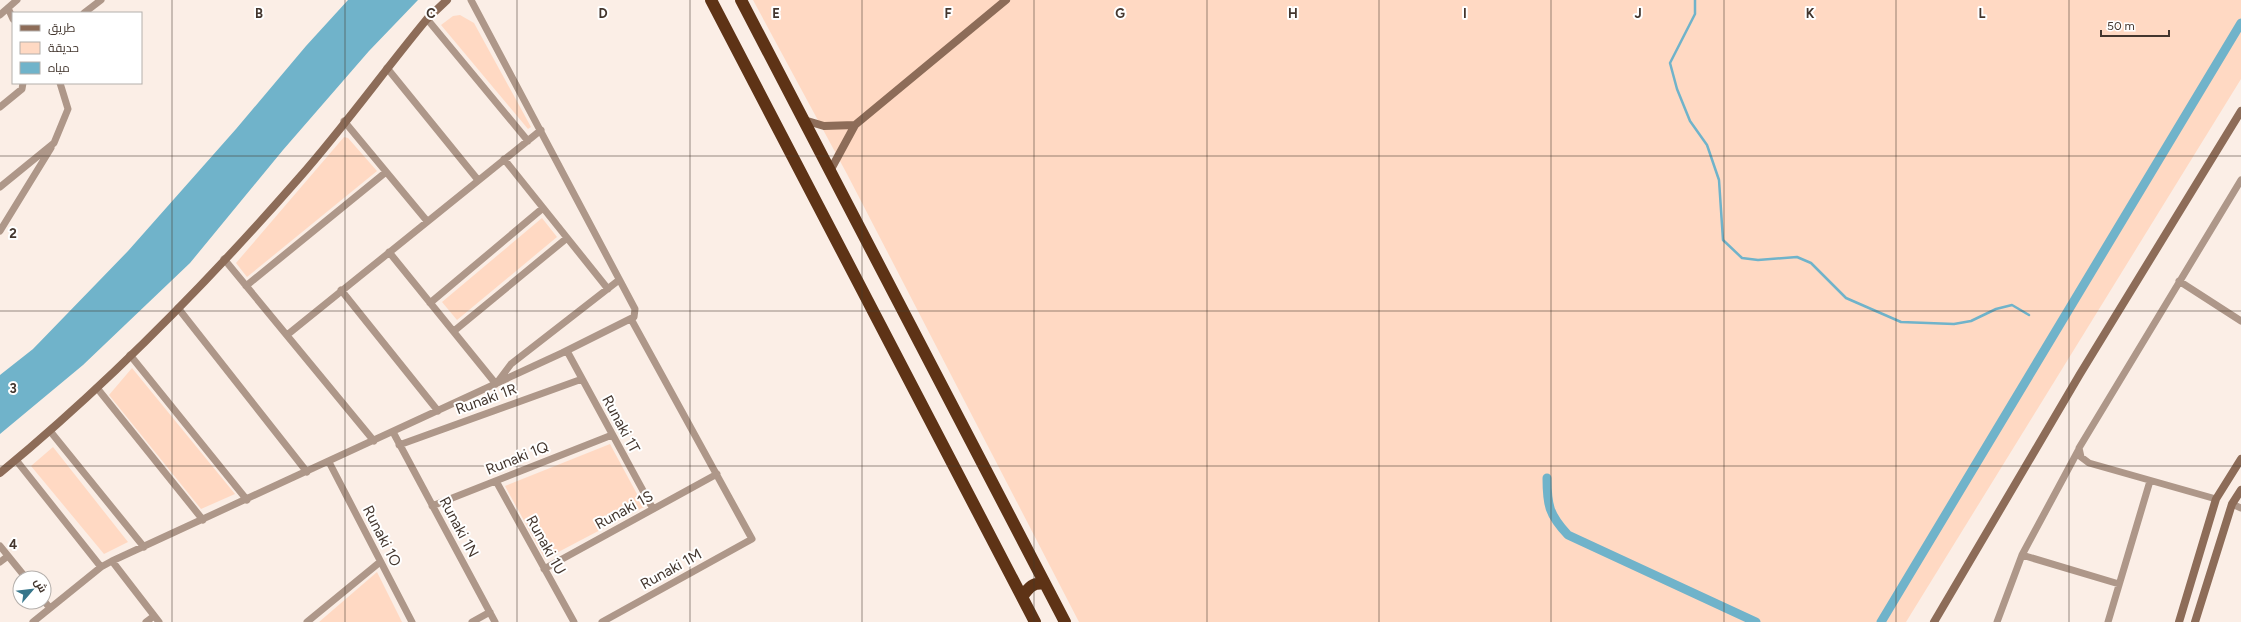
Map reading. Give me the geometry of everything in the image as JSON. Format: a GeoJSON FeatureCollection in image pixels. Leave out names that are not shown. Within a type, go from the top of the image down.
{"type":"FeatureCollection","features":[{"type":"Feature","properties":{"kind":"highway"},"geometry":{"type":"LineString","coordinates":[[711,0],[1035,622]]}},
{"type":"Feature","properties":{"kind":"highway"},"geometry":{"type":"LineString","coordinates":[[741,0],[1065,622]]}},
{"type":"Feature","properties":{"kind":"highway"},"geometry":{"type":"LineString","coordinates":[[1022,597],[1030,586],[1036,583],[1045,584]]}},
{"type":"Feature","properties":{"kind":"street"},"geometry":{"type":"LineString","coordinates":[[0,15],[17,0]]}},
{"type":"Feature","properties":{"kind":"street"},"geometry":{"type":"LineString","coordinates":[[85,12],[101,0]]}},
{"type":"Feature","properties":{"kind":"street"},"geometry":{"type":"LineString","coordinates":[[0,473],[50,431],[97,388],[178,308],[300,177],[427,19],[447,0]]}},
{"type":"Feature","properties":{"kind":"street"},"geometry":{"type":"LineString","coordinates":[[52,606],[101,567],[112,561],[329,462],[632,319],[635,314],[635,309],[471,0]]}},
{"type":"Feature","properties":{"kind":"street"},"geometry":{"type":"LineString","coordinates":[[830,171],[855,125],[1006,0]]}},
{"type":"Feature","properties":{"kind":"street"},"geometry":{"type":"LineString","coordinates":[[8,8],[12,17]]}},
{"type":"Feature","properties":{"kind":"street"},"geometry":{"type":"LineString","coordinates":[[427,19],[528,141]]}},
{"type":"Feature","properties":{"kind":"street"},"geometry":{"type":"LineString","coordinates":[[387,68],[478,180]]}},
{"type":"Feature","properties":{"kind":"street"},"geometry":{"type":"LineString","coordinates":[[0,107],[22,89],[23,84]]}},
{"type":"Feature","properties":{"kind":"street"},"geometry":{"type":"LineString","coordinates":[[0,231],[54,143],[68,109],[60,84]]}},
{"type":"Feature","properties":{"kind":"street"},"geometry":{"type":"LineString","coordinates":[[1934,622],[2080,374],[2241,111]]}},
{"type":"Feature","properties":{"kind":"street"},"geometry":{"type":"LineString","coordinates":[[804,120],[829,126],[855,125]]}},
{"type":"Feature","properties":{"kind":"street"},"geometry":{"type":"LineString","coordinates":[[344,122],[427,221]]}},
{"type":"Feature","properties":{"kind":"street"},"geometry":{"type":"LineString","coordinates":[[287,335],[541,130]]}},
{"type":"Feature","properties":{"kind":"street"},"geometry":{"type":"LineString","coordinates":[[0,187],[54,143]]}},
{"type":"Feature","properties":{"kind":"street"},"geometry":{"type":"LineString","coordinates":[[504,159],[608,289]]}},
{"type":"Feature","properties":{"kind":"street"},"geometry":{"type":"LineString","coordinates":[[246,286],[386,172]]}},
{"type":"Feature","properties":{"kind":"street"},"geometry":{"type":"LineString","coordinates":[[1999,622],[2022,556],[2079,448],[2241,181]]}},
{"type":"Feature","properties":{"kind":"street"},"geometry":{"type":"LineString","coordinates":[[430,302],[544,208]]}},
{"type":"Feature","properties":{"kind":"street"},"geometry":{"type":"LineString","coordinates":[[454,331],[567,238]]}},
{"type":"Feature","properties":{"kind":"street"},"geometry":{"type":"LineString","coordinates":[[389,252],[496,384]]}},
{"type":"Feature","properties":{"kind":"street"},"geometry":{"type":"LineString","coordinates":[[224,259],[374,441]]}},
{"type":"Feature","properties":{"kind":"street"},"geometry":{"type":"LineString","coordinates":[[496,384],[511,364],[619,280]]}},
{"type":"Feature","properties":{"kind":"street"},"geometry":{"type":"LineString","coordinates":[[2179,282],[2241,321]]}},
{"type":"Feature","properties":{"kind":"street"},"geometry":{"type":"LineString","coordinates":[[342,290],[438,411]]}},
{"type":"Feature","properties":{"kind":"street"},"geometry":{"type":"LineString","coordinates":[[178,308],[307,472]]}},
{"type":"Feature","properties":{"kind":"street"},"geometry":{"type":"LineString","coordinates":[[632,319],[717,474]]}},
{"type":"Feature","properties":{"kind":"street","name":"Runaki 1T"},"geometry":{"type":"LineString","coordinates":[[567,351],[652,509]]}},
{"type":"Feature","properties":{"kind":"street"},"geometry":{"type":"LineString","coordinates":[[130,355],[247,500]]}},
{"type":"Feature","properties":{"kind":"street","name":"Runaki 1R"},"geometry":{"type":"LineString","coordinates":[[399,445],[582,379]]}},
{"type":"Feature","properties":{"kind":"street"},"geometry":{"type":"LineString","coordinates":[[97,388],[203,520]]}},
{"type":"Feature","properties":{"kind":"street"},"geometry":{"type":"LineString","coordinates":[[50,431],[144,547]]}},
{"type":"Feature","properties":{"kind":"street","name":"Runaki 1N"},"geometry":{"type":"LineString","coordinates":[[393,432],[496,622]]}},
{"type":"Feature","properties":{"kind":"street","name":"Runaki 1Q"},"geometry":{"type":"LineString","coordinates":[[432,506],[612,435]]}},
{"type":"Feature","properties":{"kind":"street"},"geometry":{"type":"LineString","coordinates":[[2079,448],[2080,455],[2086,461],[2150,481],[2216,499]]}},
{"type":"Feature","properties":{"kind":"street"},"geometry":{"type":"LineString","coordinates":[[2179,622],[2216,499],[2241,459]]}},
{"type":"Feature","properties":{"kind":"street"},"geometry":{"type":"LineString","coordinates":[[16,460],[101,567]]}},
{"type":"Feature","properties":{"kind":"street","name":"Runaki 1O"},"geometry":{"type":"LineString","coordinates":[[329,462],[412,622]]}},
{"type":"Feature","properties":{"kind":"street","name":"Runaki 1S"},"geometry":{"type":"LineString","coordinates":[[544,569],[717,474]]}},
{"type":"Feature","properties":{"kind":"street","name":"Runaki 1M"},"geometry":{"type":"LineString","coordinates":[[602,622],[752,539],[717,474]]}},
{"type":"Feature","properties":{"kind":"street","name":"Runaki 1U"},"geometry":{"type":"LineString","coordinates":[[496,481],[574,622]]}},
{"type":"Feature","properties":{"kind":"street"},"geometry":{"type":"LineString","coordinates":[[2108,622],[2150,481]]}},
{"type":"Feature","properties":{"kind":"street"},"geometry":{"type":"LineString","coordinates":[[2195,622],[2232,504],[2241,490]]}},
{"type":"Feature","properties":{"kind":"street"},"geometry":{"type":"LineString","coordinates":[[2232,504],[2241,508]]}},
{"type":"Feature","properties":{"kind":"street"},"geometry":{"type":"LineString","coordinates":[[0,546],[19,570]]}},
{"type":"Feature","properties":{"kind":"street"},"geometry":{"type":"LineString","coordinates":[[0,562],[8,556]]}},
{"type":"Feature","properties":{"kind":"street"},"geometry":{"type":"LineString","coordinates":[[2022,556],[2119,584]]}},
{"type":"Feature","properties":{"kind":"street"},"geometry":{"type":"LineString","coordinates":[[112,561],[159,622]]}},
{"type":"Feature","properties":{"kind":"street"},"geometry":{"type":"LineString","coordinates":[[307,622],[380,562]]}},
{"type":"Feature","properties":{"kind":"street"},"geometry":{"type":"LineString","coordinates":[[33,622],[48,610]]}},
{"type":"Feature","properties":{"kind":"street"},"geometry":{"type":"LineString","coordinates":[[472,622],[490,612]]}},
{"type":"Feature","properties":{"kind":"street"},"geometry":{"type":"LineString","coordinates":[[146,622],[154,616]]}},
{"type":"Feature","properties":{"kind":"green space"},"geometry":{"type":"Polygon","coordinates":[[[753,0],[2241,0],[2241,79],[1906,622],[1079,622],[847,174],[753,0]]]}},
{"type":"Feature","properties":{"kind":"green space"},"geometry":{"type":"Polygon","coordinates":[[[460,15],[474,23],[531,127],[528,129],[441,25],[453,16],[460,15]]]}},
{"type":"Feature","properties":{"kind":"green space"},"geometry":{"type":"Polygon","coordinates":[[[344,137],[348,138],[377,171],[247,277],[236,263],[344,137]]]}},
{"type":"Feature","properties":{"kind":"green space"},"geometry":{"type":"Polygon","coordinates":[[[542,218],[557,237],[457,320],[442,302],[542,218]]]}},
{"type":"Feature","properties":{"kind":"green space"},"geometry":{"type":"Polygon","coordinates":[[[132,368],[235,494],[201,509],[109,395],[132,368]]]}},
{"type":"Feature","properties":{"kind":"green space"},"geometry":{"type":"Polygon","coordinates":[[[610,444],[644,507],[545,559],[505,486],[610,444]]]}},
{"type":"Feature","properties":{"kind":"green space"},"geometry":{"type":"Polygon","coordinates":[[[53,447],[128,542],[104,554],[31,466],[53,447]]]}},
{"type":"Feature","properties":{"kind":"green space"},"geometry":{"type":"Polygon","coordinates":[[[377,572],[402,622],[319,622],[377,572]]]}},
{"type":"Feature","properties":{"kind":"water"},"geometry":{"type":"Polygon","coordinates":[[[348,0],[418,0],[369,51],[283,150],[190,263],[83,365],[0,434],[0,375],[33,349],[128,251],[236,129],[306,46],[348,0]]]}},
{"type":"Feature","properties":{"kind":"waterway"},"geometry":{"type":"LineString","coordinates":[[1695,0],[1695,14],[1670,63],[1677,89],[1690,121],[1707,145],[1719,180],[1723,240],[1742,258],[1758,260],[1797,257],[1811,263],[1846,298],[1901,322],[1954,324],[1971,321],[1996,309],[2012,305],[2029,315]]}},
{"type":"Feature","properties":{"kind":"waterway"},"geometry":{"type":"LineString","coordinates":[[1881,622],[2241,23]]}},
{"type":"Feature","properties":{"kind":"waterway"},"geometry":{"type":"LineString","coordinates":[[1547,478],[1550,509],[1568,535],[1756,622]]}}]}
